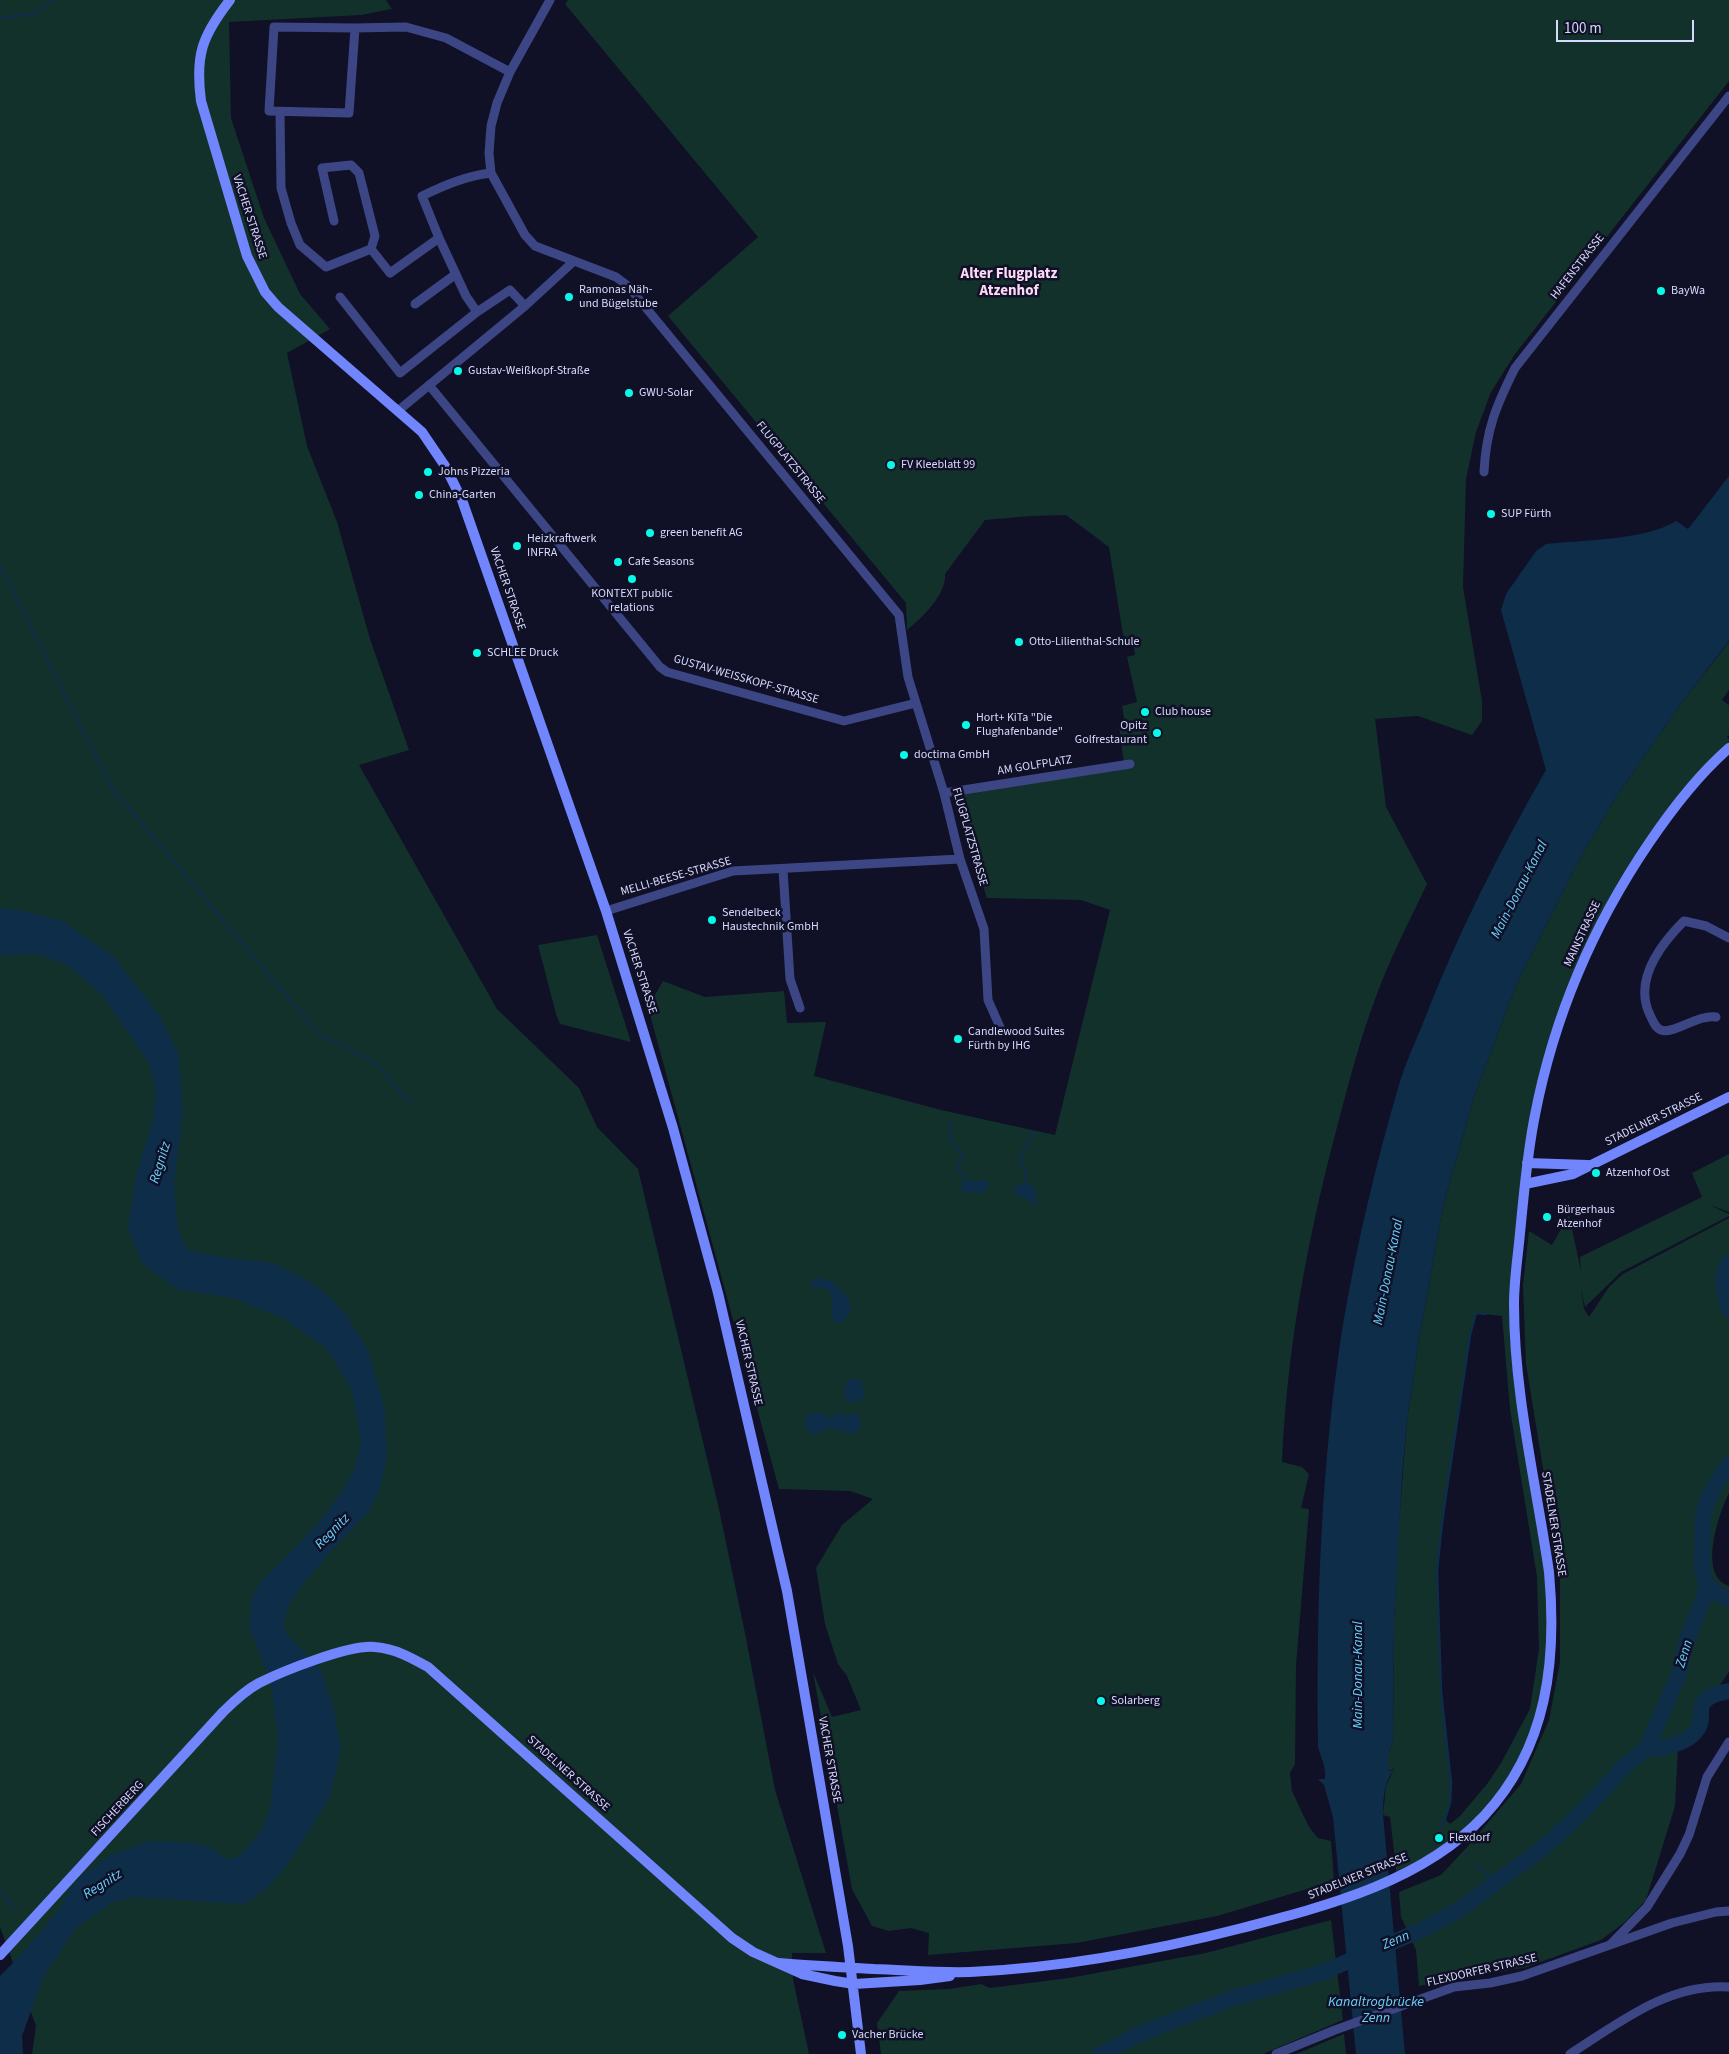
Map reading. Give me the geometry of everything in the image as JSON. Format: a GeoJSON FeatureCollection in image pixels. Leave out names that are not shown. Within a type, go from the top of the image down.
{"type":"FeatureCollection","features":[{"type":"Feature","properties":{"kind":"main road","name":"VACHER STRASSE"},"geometry":{"type":"LineString","coordinates":[[230,0],[206,36],[200,54],[198,77],[201,101],[247,256],[265,292],[278,307],[399,410],[422,432],[445,466],[462,500],[606,911],[673,1128],[727,1328],[787,1591],[852,1968],[861,2054]]}},
{"type":"Feature","properties":{"kind":"main road","name":"MAINSTRASSE"},"geometry":{"type":"LineString","coordinates":[[1527,1164],[1535,1113],[1552,1046],[1585,957],[1602,920],[1617,892],[1664,822],[1715,760],[1729,748]]}},
{"type":"Feature","properties":{"kind":"main road","name":"STADELNER STRASSE"},"geometry":{"type":"LineString","coordinates":[[1525,1184],[1573,1174],[1729,1098]]}},
{"type":"Feature","properties":{"kind":"main road","name":"STADELNER STRASSE"},"geometry":{"type":"LineString","coordinates":[[258,1683],[324,1656],[373,1646],[399,1651],[428,1667],[732,1938],[753,1952],[802,1974],[854,1984],[920,1980],[968,1972],[1085,1960],[1190,1941],[1318,1908],[1396,1877],[1437,1855],[1458,1839],[1484,1815],[1505,1789],[1522,1761],[1540,1719],[1548,1682],[1551,1653],[1551,1597],[1516,1357],[1514,1303],[1527,1164],[1589,1165]]}},
{"type":"Feature","properties":{"kind":"main road","name":"FISCHERBERG"},"geometry":{"type":"LineString","coordinates":[[0,1955],[224,1712],[258,1683]]}},
{"type":"Feature","properties":{"kind":"main road","name":"STADELNER STRASSE"},"geometry":{"type":"LineString","coordinates":[[779,1963],[852,1968],[968,1972]]}},
{"type":"Feature","properties":{"kind":"street","name":"FLUGPLATZSTRASSE"},"geometry":{"type":"LineString","coordinates":[[550,0],[510,72],[497,103],[491,126],[489,154],[491,173],[525,235],[536,246],[616,278],[628,286],[899,615],[908,677],[944,793],[960,859],[984,929],[988,1000],[1000,1027]]}},
{"type":"Feature","properties":{"kind":"street"},"geometry":{"type":"LineString","coordinates":[[355,28],[349,113],[269,111],[274,27],[406,28],[446,38],[510,72]]}},
{"type":"Feature","properties":{"kind":"street","name":"HAFENSTRASSE"},"geometry":{"type":"LineString","coordinates":[[1484,472],[1486,444],[1497,403],[1515,368],[1729,96]]}},
{"type":"Feature","properties":{"kind":"street"},"geometry":{"type":"LineString","coordinates":[[280,112],[281,188],[291,223],[300,245],[326,267],[371,249]]}},
{"type":"Feature","properties":{"kind":"street"},"geometry":{"type":"LineString","coordinates":[[334,221],[322,168],[351,165],[359,174],[375,236],[371,249]]}},
{"type":"Feature","properties":{"kind":"street"},"geometry":{"type":"LineString","coordinates":[[477,312],[456,274],[422,196],[457,180],[473,175],[491,173]]}},
{"type":"Feature","properties":{"kind":"street"},"geometry":{"type":"LineString","coordinates":[[371,249],[390,273],[439,238]]}},
{"type":"Feature","properties":{"kind":"street"},"geometry":{"type":"LineString","coordinates":[[399,410],[525,306],[574,261]]}},
{"type":"Feature","properties":{"kind":"street"},"geometry":{"type":"LineString","coordinates":[[415,304],[456,274]]}},
{"type":"Feature","properties":{"kind":"street"},"geometry":{"type":"LineString","coordinates":[[340,297],[400,373],[477,312],[510,290],[525,306]]}},
{"type":"Feature","properties":{"kind":"street","name":"GUSTAV-WEISSKOPF-STRASSE"},"geometry":{"type":"LineString","coordinates":[[429,385],[660,667],[667,672],[844,721],[916,703]]}},
{"type":"Feature","properties":{"kind":"street","name":"AM GOLFPLATZ"},"geometry":{"type":"LineString","coordinates":[[944,793],[1130,764]]}},
{"type":"Feature","properties":{"kind":"street","name":"MELLI-BEESE-STRASSE"},"geometry":{"type":"LineString","coordinates":[[606,911],[733,872],[960,859]]}},
{"type":"Feature","properties":{"kind":"street"},"geometry":{"type":"LineString","coordinates":[[783,870],[790,979],[800,1008]]}},
{"type":"Feature","properties":{"kind":"street"},"geometry":{"type":"LineString","coordinates":[[1716,1017],[1707,1016],[1662,1031],[1655,1026],[1647,1010],[1644,998],[1644,982],[1669,936],[1684,921],[1706,926],[1729,938]]}},
{"type":"Feature","properties":{"kind":"street","name":"FLEXDORFER STRASSE"},"geometry":{"type":"LineString","coordinates":[[1609,1945],[1647,1907],[1680,1854],[1689,1835],[1707,1778],[1729,1742]]}},
{"type":"Feature","properties":{"kind":"street","name":"FLEXDORFER STRASSE"},"geometry":{"type":"LineString","coordinates":[[1276,2054],[1327,2032],[1454,1987],[1490,1983],[1522,1976],[1672,1923],[1716,1912],[1729,1911]]}},
{"type":"Feature","properties":{"kind":"street"},"geometry":{"type":"LineString","coordinates":[[1570,2054],[1639,2010],[1667,1997],[1681,1992],[1712,1987],[1729,1987]]}},
{"type":"Feature","properties":{"kind":"green space"},"geometry":{"type":"Polygon","coordinates":[[[0,0],[386,0],[392,9],[361,15],[229,22],[231,118],[264,218],[300,294],[330,329],[287,353],[307,446],[337,522],[370,639],[409,750],[359,765],[497,1009],[579,1088],[597,1127],[638,1169],[719,1509],[775,1790],[826,1953],[792,1953],[793,1979],[809,2054],[32,2054],[36,2026],[0,1927],[0,0]]]}},
{"type":"Feature","properties":{"kind":"green space"},"geometry":{"type":"Polygon","coordinates":[[[568,0],[1729,0],[1729,81],[1515,354],[1491,392],[1476,432],[1466,479],[1463,587],[1482,701],[1482,721],[1472,735],[1418,716],[1375,719],[1386,807],[1427,884],[1388,966],[1371,1011],[1336,1131],[1307,1254],[1300,1295],[1288,1378],[1282,1462],[1302,1467],[1309,1474],[1301,1508],[1309,1509],[1296,1665],[1295,1764],[1290,1773],[1292,1791],[1309,1827],[1318,1838],[1331,1841],[1334,1881],[1217,1916],[1077,1943],[928,1955],[929,1933],[911,1928],[889,1931],[872,1926],[852,1889],[813,1672],[832,1717],[861,1710],[847,1676],[838,1664],[825,1624],[816,1568],[842,1525],[873,1499],[850,1491],[779,1489],[648,1007],[663,981],[705,997],[784,991],[787,1023],[826,1022],[814,1076],[941,1110],[1055,1135],[1110,910],[1081,900],[987,898],[952,792],[1124,764],[1119,725],[1125,723],[1122,706],[1137,702],[1127,657],[1135,655],[1134,648],[1123,635],[1109,547],[1066,515],[985,520],[945,574],[945,582],[938,597],[920,619],[907,630],[906,603],[668,316],[758,237],[565,4],[568,0]]]}},
{"type":"Feature","properties":{"kind":"green space"},"geometry":{"type":"Polygon","coordinates":[[[1729,642],[1729,690],[1722,700],[1729,705],[1729,735],[1727,737],[1729,739],[1729,748],[1715,760],[1617,892],[1552,1046],[1521,1219],[1516,1357],[1551,1597],[1540,1719],[1505,1789],[1458,1839],[1397,1877],[1390,1817],[1383,1815],[1386,1786],[1394,1769],[1388,1771],[1388,1755],[1393,1742],[1397,1549],[1407,1420],[1418,1345],[1443,1206],[1474,1097],[1516,985],[1578,862],[1616,797],[1682,702],[1729,642]],[[1476,1313],[1470,1335],[1437,1571],[1441,1691],[1451,1783],[1450,1803],[1445,1819],[1450,1824],[1460,1816],[1487,1784],[1501,1763],[1530,1709],[1539,1649],[1537,1577],[1510,1409],[1502,1316],[1476,1313]]]}},
{"type":"Feature","properties":{"kind":"green space"},"geometry":{"type":"Polygon","coordinates":[[[597,935],[631,1042],[560,1024],[556,1014],[538,945],[597,935]]]}},
{"type":"Feature","properties":{"kind":"green space"},"geometry":{"type":"Polygon","coordinates":[[[1729,1154],[1729,1212],[1710,1205],[1729,1214],[1729,1216],[1621,1272],[1585,1307],[1581,1288],[1584,1309],[1589,1317],[1609,1287],[1623,1274],[1729,1218],[1729,1493],[1716,1529],[1712,1557],[1714,1570],[1719,1580],[1729,1586],[1729,1672],[1678,1747],[1675,1806],[1646,1900],[1625,1922],[1601,1940],[1527,1967],[1419,1986],[1416,1950],[1401,1917],[1399,1892],[1441,1875],[1521,1784],[1549,1720],[1560,1662],[1560,1573],[1526,1364],[1523,1285],[1529,1231],[1552,1245],[1569,1215],[1581,1271],[1580,1257],[1702,1197],[1692,1173],[1729,1154]]]}},
{"type":"Feature","properties":{"kind":"green space"},"geometry":{"type":"Polygon","coordinates":[[[1331,1920],[1343,2020],[1263,2054],[881,2054],[877,2023],[899,1991],[949,1989],[981,1984],[990,1988],[1069,1978],[1206,1953],[1331,1920]]]}},
{"type":"Feature","properties":{"kind":"green space"},"geometry":{"type":"Polygon","coordinates":[[[1344,2034],[1346,2054],[1296,2054],[1344,2034]]]}},
{"type":"Feature","properties":{"kind":"water"},"geometry":{"type":"Polygon","coordinates":[[[1729,476],[1729,641],[1682,702],[1616,797],[1578,862],[1516,985],[1474,1097],[1443,1206],[1418,1345],[1407,1420],[1394,1622],[1393,1742],[1388,1755],[1388,1771],[1394,1770],[1386,1785],[1383,1803],[1405,2054],[1356,2054],[1333,1817],[1324,1785],[1318,1779],[1325,1779],[1324,1766],[1318,1747],[1318,1641],[1321,1535],[1330,1429],[1343,1324],[1354,1263],[1401,1077],[1464,926],[1495,863],[1546,770],[1501,610],[1506,594],[1536,551],[1546,544],[1632,536],[1664,527],[1676,521],[1688,529],[1729,476]]]}},
{"type":"Feature","properties":{"kind":"water","name":"Regnitz"},"geometry":{"type":"Polygon","coordinates":[[[0,908],[26,911],[62,921],[114,957],[158,1014],[178,1053],[183,1108],[174,1185],[178,1230],[188,1250],[216,1256],[274,1263],[314,1284],[342,1309],[368,1350],[384,1407],[387,1456],[381,1485],[370,1510],[303,1584],[289,1605],[283,1626],[287,1635],[321,1670],[334,1709],[341,1749],[329,1798],[301,1844],[283,1871],[263,1891],[244,1904],[133,1897],[113,1902],[76,1928],[43,1978],[22,2036],[23,2054],[0,2054],[0,1976],[23,1953],[59,1910],[70,1889],[82,1875],[109,1856],[149,1841],[195,1843],[211,1848],[227,1859],[236,1858],[261,1830],[270,1810],[278,1739],[271,1682],[249,1627],[252,1598],[259,1584],[317,1525],[342,1492],[354,1470],[361,1443],[352,1389],[327,1349],[283,1318],[233,1298],[177,1289],[143,1264],[128,1229],[136,1176],[153,1120],[156,1090],[149,1063],[101,993],[67,965],[38,954],[0,956],[0,908]]]}},
{"type":"Feature","properties":{"kind":"water"},"geometry":{"type":"Polygon","coordinates":[[[989,1180],[987,1188],[982,1193],[965,1192],[961,1189],[962,1182],[989,1180]]]}},
{"type":"Feature","properties":{"kind":"water"},"geometry":{"type":"Polygon","coordinates":[[[1026,1183],[1035,1188],[1037,1206],[1016,1194],[1014,1187],[1026,1183]]]}},
{"type":"Feature","properties":{"kind":"water"},"geometry":{"type":"Polygon","coordinates":[[[824,1278],[833,1282],[848,1297],[851,1311],[843,1322],[835,1322],[831,1318],[833,1296],[826,1288],[810,1287],[812,1279],[824,1278]]]}},
{"type":"Feature","properties":{"kind":"water"},"geometry":{"type":"Polygon","coordinates":[[[849,1379],[860,1380],[864,1392],[862,1401],[846,1402],[844,1390],[849,1379]]]}},
{"type":"Feature","properties":{"kind":"water"},"geometry":{"type":"Polygon","coordinates":[[[816,1412],[825,1414],[830,1419],[838,1413],[849,1415],[857,1413],[861,1422],[860,1430],[851,1434],[830,1428],[811,1436],[805,1425],[806,1417],[816,1412]]]}},
{"type":"Feature","properties":{"kind":"waterway"},"geometry":{"type":"LineString","coordinates":[[0,18],[32,14],[55,0]]}},
{"type":"Feature","properties":{"kind":"waterway"},"geometry":{"type":"LineString","coordinates":[[0,565],[112,788],[318,1033],[375,1063],[410,1103]]}},
{"type":"Feature","properties":{"kind":"waterway"},"geometry":{"type":"LineString","coordinates":[[951,1122],[950,1138],[962,1154],[958,1168],[967,1182]]}},
{"type":"Feature","properties":{"kind":"waterway"},"geometry":{"type":"LineString","coordinates":[[1026,1183],[1025,1171],[1020,1157],[1034,1132]]}},
{"type":"Feature","properties":{"kind":"waterway","name":"Zenn"},"geometry":{"type":"LineString","coordinates":[[1729,1263],[1723,1280],[1729,1309]]}},
{"type":"Feature","properties":{"kind":"waterway"},"geometry":{"type":"LineString","coordinates":[[1440,1827],[1445,1819],[1450,1803],[1451,1783],[1441,1691],[1437,1571],[1442,1522],[1470,1335],[1476,1313],[1486,1314]]}},
{"type":"Feature","properties":{"kind":"waterway","name":"Zenn"},"geometry":{"type":"LineString","coordinates":[[1101,2054],[1137,2035],[1233,1998],[1321,1973],[1428,1927],[1463,1907],[1542,1849],[1577,1817],[1627,1764],[1646,1749],[1679,1674],[1687,1640],[1704,1597],[1706,1585],[1702,1566],[1703,1515],[1711,1492],[1729,1464]]}},
{"type":"Feature","properties":{"kind":"waterway","name":"Zenn"},"geometry":{"type":"LineString","coordinates":[[1706,1585],[1717,1594],[1729,1599]]}},
{"type":"Feature","properties":{"kind":"waterway","name":"Zenn"},"geometry":{"type":"LineString","coordinates":[[1646,1749],[1677,1744],[1691,1736],[1700,1724],[1701,1707],[1704,1702],[1714,1695],[1729,1691]]}},
{"type":"Feature","properties":{"kind":"waterway"},"geometry":{"type":"LineString","coordinates":[[1477,1865],[1495,1883]]}},
{"type":"Feature","properties":{"kind":"waterway"},"geometry":{"type":"LineString","coordinates":[[0,1890],[14,1908]]}},
{"type":"Feature","properties":{"kind":"place","name":"BayWa"},"geometry":{"type":"Point","coordinates":[1661,291]}},
{"type":"Feature","properties":{"kind":"place","name":"Ramonas Näh- und Bügelstube"},"geometry":{"type":"Point","coordinates":[569,297]}},
{"type":"Feature","properties":{"kind":"place","name":"Gustav-Weißkopf-Straße"},"geometry":{"type":"Point","coordinates":[458,371]}},
{"type":"Feature","properties":{"kind":"place","name":"GWU-Solar"},"geometry":{"type":"Point","coordinates":[629,393]}},
{"type":"Feature","properties":{"kind":"place","name":"FV Kleeblatt 99"},"geometry":{"type":"Point","coordinates":[891,465]}},
{"type":"Feature","properties":{"kind":"place","name":"Johns Pizzeria"},"geometry":{"type":"Point","coordinates":[428,472]}},
{"type":"Feature","properties":{"kind":"place","name":"China-Garten"},"geometry":{"type":"Point","coordinates":[419,495]}},
{"type":"Feature","properties":{"kind":"place","name":"SUP Fürth"},"geometry":{"type":"Point","coordinates":[1491,514]}},
{"type":"Feature","properties":{"kind":"place","name":"green benefit AG"},"geometry":{"type":"Point","coordinates":[650,533]}},
{"type":"Feature","properties":{"kind":"place","name":"Heizkraftwerk INFRA"},"geometry":{"type":"Point","coordinates":[517,546]}},
{"type":"Feature","properties":{"kind":"place","name":"Cafe Seasons"},"geometry":{"type":"Point","coordinates":[618,562]}},
{"type":"Feature","properties":{"kind":"place","name":"KONTEXT public relations"},"geometry":{"type":"Point","coordinates":[632,579]}},
{"type":"Feature","properties":{"kind":"place","name":"Otto-Lilienthal-Schule"},"geometry":{"type":"Point","coordinates":[1019,642]}},
{"type":"Feature","properties":{"kind":"place","name":"SCHLEE Druck"},"geometry":{"type":"Point","coordinates":[477,653]}},
{"type":"Feature","properties":{"kind":"place","name":"Club house"},"geometry":{"type":"Point","coordinates":[1145,712]}},
{"type":"Feature","properties":{"kind":"place","name":"Hort+ KiTa \"Die Flughafenbande\""},"geometry":{"type":"Point","coordinates":[966,725]}},
{"type":"Feature","properties":{"kind":"place","name":"Opitz Golfrestaurant"},"geometry":{"type":"Point","coordinates":[1157,733]}},
{"type":"Feature","properties":{"kind":"place","name":"doctima GmbH"},"geometry":{"type":"Point","coordinates":[904,755]}},
{"type":"Feature","properties":{"kind":"place","name":"Sendelbeck Haustechnik GmbH"},"geometry":{"type":"Point","coordinates":[712,920]}},
{"type":"Feature","properties":{"kind":"place","name":"Candlewood Suites Fürth by IHG"},"geometry":{"type":"Point","coordinates":[958,1039]}},
{"type":"Feature","properties":{"kind":"place","name":"Atzenhof Ost"},"geometry":{"type":"Point","coordinates":[1596,1173]}},
{"type":"Feature","properties":{"kind":"place","name":"Bürgerhaus Atzenhof"},"geometry":{"type":"Point","coordinates":[1547,1217]}},
{"type":"Feature","properties":{"kind":"place","name":"Solarberg"},"geometry":{"type":"Point","coordinates":[1101,1701]}},
{"type":"Feature","properties":{"kind":"place","name":"Flexdorf"},"geometry":{"type":"Point","coordinates":[1439,1838]}},
{"type":"Feature","properties":{"kind":"place","name":"Vacher Brücke"},"geometry":{"type":"Point","coordinates":[842,2035]}},
{"type":"Feature","properties":{"kind":"district","name":"Alter Flugplatz Atzenhof"},"geometry":{"type":"Point","coordinates":[1009,284]}},
{"type":"Feature","properties":{"kind":"water label","name":"Main-Donau-Kanal"},"geometry":{"type":"Point","coordinates":[1520,890]}},
{"type":"Feature","properties":{"kind":"water label","name":"Main-Donau-Kanal"},"geometry":{"type":"Point","coordinates":[1389,1272]}},
{"type":"Feature","properties":{"kind":"water label","name":"Main-Donau-Kanal"},"geometry":{"type":"Point","coordinates":[1359,1675]}},
{"type":"Feature","properties":{"kind":"water label","name":"Kanaltrogbrücke Zenn"},"geometry":{"type":"Point","coordinates":[1376,2012]}}]}
